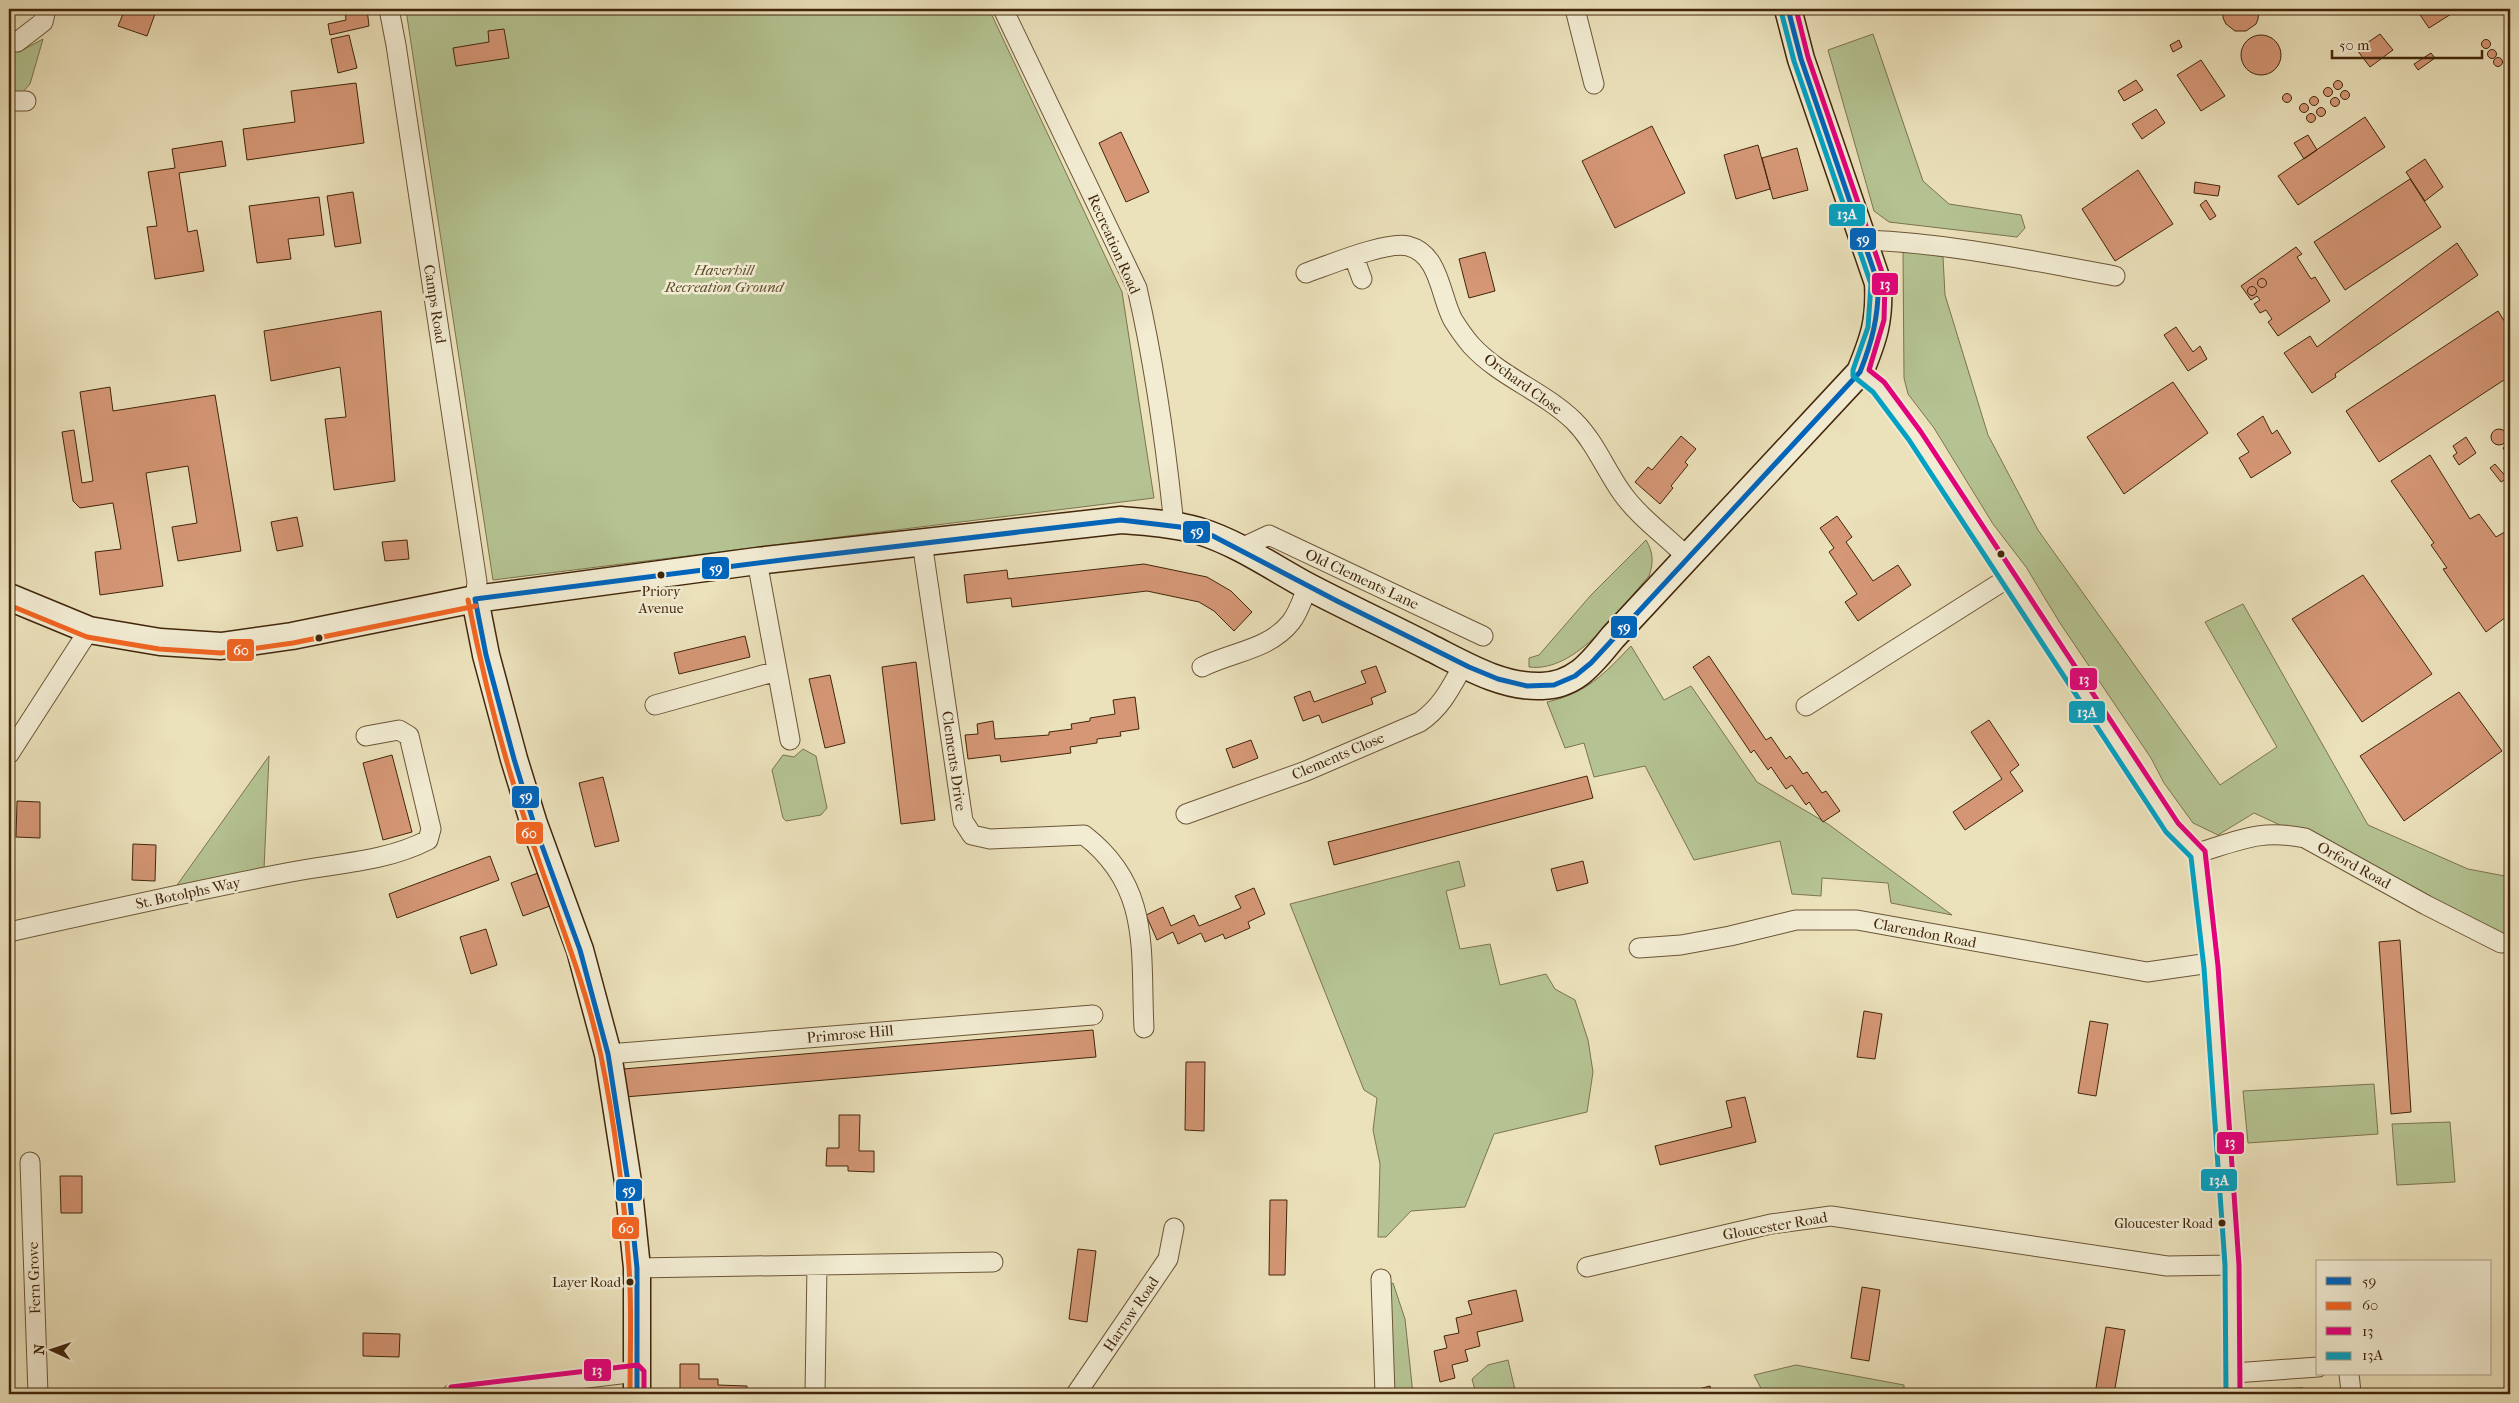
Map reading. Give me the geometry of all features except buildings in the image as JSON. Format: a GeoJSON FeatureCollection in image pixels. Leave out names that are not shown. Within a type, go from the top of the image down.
{"type":"FeatureCollection","features":[{"type":"Feature","properties":{"kind":"street"},"geometry":{"type":"LineString","coordinates":[[9,40],[17,42],[43,22],[46,9]]}},
{"type":"Feature","properties":{"kind":"street","name":"Camps Road"},"geometry":{"type":"LineString","coordinates":[[389,9],[477,582],[475,599]]}},
{"type":"Feature","properties":{"kind":"street","name":"Recreation Road"},"geometry":{"type":"LineString","coordinates":[[1003,9],[1137,288],[1147,335],[1166,453],[1174,526]]}},
{"type":"Feature","properties":{"kind":"street"},"geometry":{"type":"LineString","coordinates":[[1575,9],[1594,84]]}},
{"type":"Feature","properties":{"kind":"street"},"geometry":{"type":"LineString","coordinates":[[9,598],[89,630],[160,642],[221,646],[292,636],[475,599],[757,561],[1121,520],[1200,531],[1241,548],[1308,586],[1464,664],[1512,684],[1543,686],[1585,671],[1613,636],[1860,372],[1872,344],[1880,312],[1878,283],[1865,240],[1841,179],[1801,58],[1788,9]]}},
{"type":"Feature","properties":{"kind":"street"},"geometry":{"type":"LineString","coordinates":[[1865,240],[1899,241],[1949,248],[2115,276]]}},
{"type":"Feature","properties":{"kind":"street","name":"Orchard Close"},"geometry":{"type":"LineString","coordinates":[[1306,273],[1392,246],[1408,246],[1421,252],[1433,266],[1453,320],[1471,345],[1493,364],[1545,397],[1574,421],[1592,441],[1623,494],[1687,557]]}},
{"type":"Feature","properties":{"kind":"street"},"geometry":{"type":"LineString","coordinates":[[1354,257],[1362,279]]}},
{"type":"Feature","properties":{"kind":"street"},"geometry":{"type":"LineString","coordinates":[[1860,372],[1878,387],[1915,436],[2172,828],[2198,853],[2210,963],[2232,1265],[2234,1394]]}},
{"type":"Feature","properties":{"kind":"street","name":"Old Clements Lane"},"geometry":{"type":"LineString","coordinates":[[1241,548],[1269,535],[1483,636]]}},
{"type":"Feature","properties":{"kind":"street","name":"Clements Drive"},"geometry":{"type":"LineString","coordinates":[[922,542],[963,821],[972,835],[990,839],[1084,835],[1100,847],[1118,870],[1138,912],[1141,939],[1144,1028]]}},
{"type":"Feature","properties":{"kind":"street"},"geometry":{"type":"LineString","coordinates":[[757,561],[790,740]]}},
{"type":"Feature","properties":{"kind":"street"},"geometry":{"type":"LineString","coordinates":[[1806,706],[2008,578]]}},
{"type":"Feature","properties":{"kind":"street"},"geometry":{"type":"LineString","coordinates":[[1202,667],[1251,650],[1278,635],[1292,621],[1308,586]]}},
{"type":"Feature","properties":{"kind":"street"},"geometry":{"type":"LineString","coordinates":[[452,1394],[637,1383],[637,1268],[628,1182],[608,1054],[580,950],[534,824],[514,759],[486,655],[475,599]]}},
{"type":"Feature","properties":{"kind":"street"},"geometry":{"type":"LineString","coordinates":[[9,754],[89,630]]}},
{"type":"Feature","properties":{"kind":"street","name":"Clements Close"},"geometry":{"type":"LineString","coordinates":[[1186,814],[1306,771],[1420,722],[1434,712],[1442,703],[1464,664]]}},
{"type":"Feature","properties":{"kind":"street"},"geometry":{"type":"LineString","coordinates":[[655,705],[777,671]]}},
{"type":"Feature","properties":{"kind":"street","name":"St. Botolphs Way"},"geometry":{"type":"LineString","coordinates":[[9,932],[293,871],[368,860],[405,851],[428,840],[431,829],[409,736],[399,730],[366,736]]}},
{"type":"Feature","properties":{"kind":"street","name":"Orford Road"},"geometry":{"type":"LineString","coordinates":[[2198,853],[2260,834],[2284,834],[2306,838],[2426,905],[2501,943]]}},
{"type":"Feature","properties":{"kind":"street","name":"Clarendon Road"},"geometry":{"type":"LineString","coordinates":[[1639,948],[1681,945],[1730,936],[1796,920],[1858,920],[2147,972],[2210,963]]}},
{"type":"Feature","properties":{"kind":"street","name":"Primrose Hill"},"geometry":{"type":"LineString","coordinates":[[608,1054],[1093,1015]]}},
{"type":"Feature","properties":{"kind":"street","name":"Fern Grove"},"geometry":{"type":"LineString","coordinates":[[30,1162],[38,1394]]}},
{"type":"Feature","properties":{"kind":"street","name":"Gloucester Road"},"geometry":{"type":"LineString","coordinates":[[1587,1268],[1771,1224],[1831,1216],[2167,1266],[2232,1265]]}},
{"type":"Feature","properties":{"kind":"street","name":"Harrow Road"},"geometry":{"type":"LineString","coordinates":[[1076,1394],[1168,1259],[1174,1228]]}},
{"type":"Feature","properties":{"kind":"street"},"geometry":{"type":"LineString","coordinates":[[637,1268],[992,1262]]}},
{"type":"Feature","properties":{"kind":"street"},"geometry":{"type":"LineString","coordinates":[[815,1394],[817,1266]]}},
{"type":"Feature","properties":{"kind":"street"},"geometry":{"type":"LineString","coordinates":[[1382,1278],[1385,1394]]}},
{"type":"Feature","properties":{"kind":"street"},"geometry":{"type":"LineString","coordinates":[[2234,1373],[2316,1367]]}},
{"type":"Feature","properties":{"kind":"green space","name":"Haverhill Recreation Ground"},"geometry":{"type":"Polygon","coordinates":[[[989,9],[1122,292],[1154,498],[493,580],[406,10],[989,9]]]}},
{"type":"Feature","properties":{"kind":"green space"},"geometry":{"type":"Polygon","coordinates":[[[1873,34],[1923,181],[1949,204],[2021,215],[2025,228],[2017,237],[1889,222],[1874,211],[1828,50],[1873,34]]]}},
{"type":"Feature","properties":{"kind":"green space"},"geometry":{"type":"Polygon","coordinates":[[[43,39],[30,84],[20,95],[9,95],[9,50],[19,52],[43,39]]]}},
{"type":"Feature","properties":{"kind":"green space"},"geometry":{"type":"Polygon","coordinates":[[[1903,249],[1943,257],[1945,295],[1988,435],[2038,530],[2220,785],[2277,747],[2205,622],[2243,604],[2368,825],[2468,869],[2510,877],[2510,941],[2345,855],[2254,813],[2218,835],[2193,823],[2164,783],[2151,758],[2060,623],[2026,567],[1993,524],[1934,428],[1908,394],[1904,378],[1903,249]]]}},
{"type":"Feature","properties":{"kind":"green space"},"geometry":{"type":"Polygon","coordinates":[[[1646,540],[1652,557],[1649,576],[1611,620],[1596,636],[1564,660],[1547,666],[1529,667],[1529,658],[1539,655],[1591,595],[1646,540]]]}},
{"type":"Feature","properties":{"kind":"green space"},"geometry":{"type":"Polygon","coordinates":[[[1631,646],[1664,700],[1691,686],[1757,782],[1828,824],[1952,915],[1891,903],[1888,883],[1822,878],[1821,896],[1792,894],[1780,841],[1694,860],[1645,766],[1594,777],[1584,743],[1565,748],[1547,702],[1584,688],[1603,674],[1631,646]]]}},
{"type":"Feature","properties":{"kind":"green space"},"geometry":{"type":"Polygon","coordinates":[[[803,749],[816,756],[827,808],[821,815],[786,821],[783,818],[772,770],[783,755],[794,757],[803,749]]]}},
{"type":"Feature","properties":{"kind":"green space"},"geometry":{"type":"Polygon","coordinates":[[[269,756],[264,869],[175,888],[269,756]]]}},
{"type":"Feature","properties":{"kind":"green space"},"geometry":{"type":"Polygon","coordinates":[[[1459,861],[1465,886],[1446,891],[1460,949],[1490,944],[1500,985],[1546,974],[1555,989],[1575,1000],[1588,1040],[1593,1072],[1587,1112],[1494,1134],[1465,1207],[1411,1211],[1386,1237],[1378,1237],[1380,1164],[1373,1130],[1377,1098],[1364,1090],[1290,904],[1459,861]]]}},
{"type":"Feature","properties":{"kind":"green space"},"geometry":{"type":"Polygon","coordinates":[[[2374,1084],[2378,1134],[2248,1143],[2243,1091],[2374,1084]]]}},
{"type":"Feature","properties":{"kind":"green space"},"geometry":{"type":"Polygon","coordinates":[[[2450,1122],[2455,1182],[2397,1185],[2392,1124],[2450,1122]]]}},
{"type":"Feature","properties":{"kind":"green space"},"geometry":{"type":"Polygon","coordinates":[[[2510,1166],[2510,1335],[2506,1277],[2510,1166]]]}},
{"type":"Feature","properties":{"kind":"green space"},"geometry":{"type":"Polygon","coordinates":[[[1393,1283],[1405,1319],[1413,1394],[1390,1394],[1387,1287],[1393,1283]]]}},
{"type":"Feature","properties":{"kind":"green space"},"geometry":{"type":"Polygon","coordinates":[[[1508,1360],[1516,1394],[1476,1394],[1472,1379],[1488,1365],[1508,1360]]]}},
{"type":"Feature","properties":{"kind":"green space"},"geometry":{"type":"Polygon","coordinates":[[[1796,1365],[1904,1385],[1904,1394],[1764,1394],[1754,1375],[1796,1365]]]}},
{"type":"Feature","properties":{"kind":"transit line","name":"59"},"geometry":{"type":"LineString","coordinates":[[475,599],[1121,520],[1180,527],[1213,536],[1337,601],[1469,667],[1498,679],[1527,686],[1554,685],[1575,676],[1591,663],[1860,372],[1868,350],[1876,317],[1878,283],[1801,59],[1788,9]]}},
{"type":"Feature","properties":{"kind":"transit line","name":"13"},"geometry":{"type":"LineString","coordinates":[[1796,9],[1808,57],[1885,281],[1884,320],[1869,370],[1884,382],[1921,432],[2178,823],[2205,851],[2218,966],[2239,1265],[2240,1394]]}},
{"type":"Feature","properties":{"kind":"transit line","name":"13A"},"geometry":{"type":"LineString","coordinates":[[1781,11],[1794,61],[1871,284],[1868,327],[1853,370],[1853,376],[1873,392],[1909,440],[2166,832],[2191,857],[2204,968],[2225,1265],[2226,1394]]}},
{"type":"Feature","properties":{"kind":"transit line","name":"59"},"geometry":{"type":"LineString","coordinates":[[475,599],[486,655],[514,759],[534,824],[580,950],[608,1054],[628,1182],[637,1268],[637,1394]]}},
{"type":"Feature","properties":{"kind":"transit line","name":"60"},"geometry":{"type":"LineString","coordinates":[[468,600],[480,657],[509,770],[577,969],[601,1056],[615,1135],[627,1241],[630,1299],[630,1394]]}},
{"type":"Feature","properties":{"kind":"transit line","name":"60"},"geometry":{"type":"LineString","coordinates":[[9,605],[87,637],[159,649],[221,653],[293,643],[476,606]]}},
{"type":"Feature","properties":{"kind":"transit line","name":"13"},"geometry":{"type":"LineString","coordinates":[[451,1387],[638,1365],[644,1371],[644,1394]]}},
{"type":"Feature","properties":{"kind":"place","name":"Priory Avenue"},"geometry":{"type":"Point","coordinates":[661,575]}},
{"type":"Feature","properties":{"kind":"place","name":"Gloucester Road"},"geometry":{"type":"Point","coordinates":[2222,1223]}},
{"type":"Feature","properties":{"kind":"place","name":"Layer Road"},"geometry":{"type":"Point","coordinates":[630,1282]}}]}
